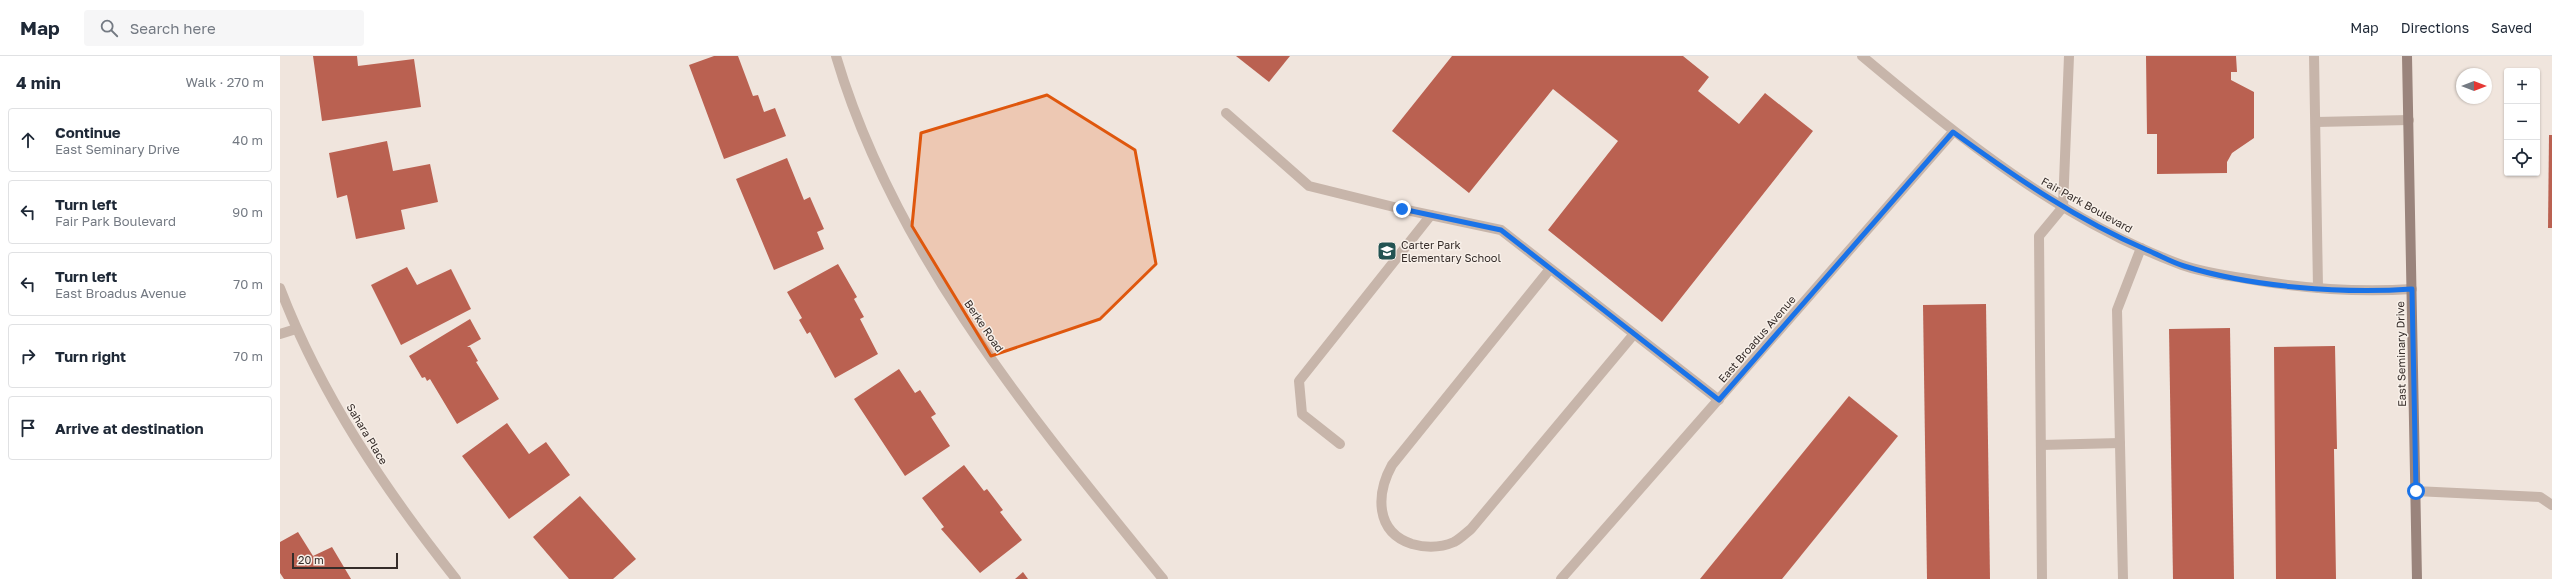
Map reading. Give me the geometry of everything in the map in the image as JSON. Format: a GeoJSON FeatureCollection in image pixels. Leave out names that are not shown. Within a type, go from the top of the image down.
{"type":"FeatureCollection","features":[{"type":"Feature","properties":{"kind":"main road","name":"East Seminary Drive"},"geometry":{"type":"LineString","coordinates":[[2408,56],[2417,579]]}},
{"type":"Feature","properties":{"kind":"street","name":"Berke Road"},"geometry":{"type":"LineString","coordinates":[[836,56],[876,166],[928,261],[982,347],[1057,449],[1163,579]]}},
{"type":"Feature","properties":{"kind":"street","name":"Fair Park Boulevard"},"geometry":{"type":"LineString","coordinates":[[1862,56],[1953,132],[2033,189],[2117,238],[2183,266],[2293,287],[2384,291],[2412,289]]}},
{"type":"Feature","properties":{"kind":"street"},"geometry":{"type":"LineString","coordinates":[[2042,579],[2039,236],[2063,207],[2069,56]]}},
{"type":"Feature","properties":{"kind":"street"},"geometry":{"type":"LineString","coordinates":[[2314,56],[2318,288]]}},
{"type":"Feature","properties":{"kind":"street"},"geometry":{"type":"LineString","coordinates":[[1226,113],[1309,186],[1501,230],[1719,400]]}},
{"type":"Feature","properties":{"kind":"street"},"geometry":{"type":"LineString","coordinates":[[2316,122],[2409,120]]}},
{"type":"Feature","properties":{"kind":"street","name":"East Broadus Avenue"},"geometry":{"type":"LineString","coordinates":[[1561,579],[1953,132]]}},
{"type":"Feature","properties":{"kind":"street"},"geometry":{"type":"LineString","coordinates":[[1340,444],[1302,414],[1299,381],[1431,215]]}},
{"type":"Feature","properties":{"kind":"street"},"geometry":{"type":"LineString","coordinates":[[2124,579],[2117,310],[2141,248]]}},
{"type":"Feature","properties":{"kind":"street"},"geometry":{"type":"LineString","coordinates":[[1550,269],[1392,465],[1384,480],[1381,497],[1382,514],[1389,530],[1402,541],[1419,546],[1436,547],[1455,542],[1471,529],[1634,334]]}},
{"type":"Feature","properties":{"kind":"street","name":"Sahara Place"},"geometry":{"type":"LineString","coordinates":[[280,288],[296,329],[325,388],[381,479],[456,579]]}},
{"type":"Feature","properties":{"kind":"street"},"geometry":{"type":"LineString","coordinates":[[280,334],[296,329]]}},
{"type":"Feature","properties":{"kind":"street"},"geometry":{"type":"LineString","coordinates":[[2041,445],[2120,443]]}},
{"type":"Feature","properties":{"kind":"street"},"geometry":{"type":"LineString","coordinates":[[2416,491],[2540,497],[2552,505]]}},
{"type":"Feature","properties":{"kind":"highlighted area"},"geometry":{"type":"Polygon","coordinates":[[[1047,95],[1135,150],[1156,264],[1100,319],[991,356],[912,226],[921,133],[1047,95]]]}},
{"type":"Feature","properties":{"kind":"building"},"geometry":{"type":"Polygon","coordinates":[[[313,56],[357,56],[358,66],[414,59],[421,107],[322,121],[313,56]]]}},
{"type":"Feature","properties":{"kind":"building"},"geometry":{"type":"Polygon","coordinates":[[[714,56],[738,56],[753,96],[758,95],[764,112],[775,108],[786,136],[724,159],[689,65],[714,56]]]}},
{"type":"Feature","properties":{"kind":"building"},"geometry":{"type":"Polygon","coordinates":[[[1236,56],[1290,56],[1269,82],[1236,56]]]}},
{"type":"Feature","properties":{"kind":"building"},"geometry":{"type":"Polygon","coordinates":[[[1452,56],[1683,56],[1709,77],[1698,91],[1739,124],[1765,93],[1813,131],[1662,322],[1548,230],[1618,141],[1553,89],[1469,193],[1392,131],[1452,56]]]}},
{"type":"Feature","properties":{"kind":"building"},"geometry":{"type":"Polygon","coordinates":[[[2146,56],[2236,56],[2237,72],[2231,72],[2231,80],[2254,92],[2254,138],[2232,153],[2227,162],[2227,173],[2157,174],[2157,134],[2147,134],[2146,56]]]}},
{"type":"Feature","properties":{"kind":"building"},"geometry":{"type":"Polygon","coordinates":[[[2549,135],[2552,135],[2552,228],[2548,228],[2549,135]]]}},
{"type":"Feature","properties":{"kind":"building"},"geometry":{"type":"Polygon","coordinates":[[[387,141],[393,171],[430,164],[438,202],[401,210],[405,229],[356,239],[347,195],[337,198],[329,153],[387,141]]]}},
{"type":"Feature","properties":{"kind":"building"},"geometry":{"type":"Polygon","coordinates":[[[787,158],[804,200],[810,197],[824,229],[817,232],[824,249],[774,270],[736,179],[787,158]]]}},
{"type":"Feature","properties":{"kind":"building"},"geometry":{"type":"Polygon","coordinates":[[[838,264],[857,297],[854,299],[864,317],[860,319],[878,354],[835,378],[810,332],[807,334],[799,320],[802,318],[787,292],[838,264]]]}},
{"type":"Feature","properties":{"kind":"building"},"geometry":{"type":"Polygon","coordinates":[[[407,267],[417,285],[451,269],[471,309],[401,345],[371,285],[407,267]]]}},
{"type":"Feature","properties":{"kind":"building"},"geometry":{"type":"Polygon","coordinates":[[[1986,304],[1990,579],[1927,579],[1923,305],[1986,304]]]}},
{"type":"Feature","properties":{"kind":"building"},"geometry":{"type":"Polygon","coordinates":[[[470,319],[481,339],[467,347],[470,347],[478,361],[476,362],[499,399],[457,424],[430,379],[427,381],[425,377],[422,378],[409,356],[470,319]]]}},
{"type":"Feature","properties":{"kind":"building"},"geometry":{"type":"Polygon","coordinates":[[[2230,328],[2234,579],[2173,579],[2169,329],[2230,328]]]}},
{"type":"Feature","properties":{"kind":"building"},"geometry":{"type":"Polygon","coordinates":[[[2335,346],[2337,449],[2334,449],[2336,579],[2276,579],[2274,347],[2335,346]]]}},
{"type":"Feature","properties":{"kind":"building"},"geometry":{"type":"Polygon","coordinates":[[[899,369],[915,393],[920,390],[936,414],[931,417],[950,446],[905,476],[854,399],[899,369]]]}},
{"type":"Feature","properties":{"kind":"building"},"geometry":{"type":"Polygon","coordinates":[[[1849,396],[1898,436],[1782,579],[1700,579],[1849,396]]]}},
{"type":"Feature","properties":{"kind":"building"},"geometry":{"type":"Polygon","coordinates":[[[507,423],[529,454],[546,442],[570,475],[509,519],[462,456],[507,423]]]}},
{"type":"Feature","properties":{"kind":"building"},"geometry":{"type":"Polygon","coordinates":[[[964,465],[984,491],[987,489],[1003,510],[1000,512],[1022,540],[980,573],[941,529],[944,527],[922,498],[964,465]]]}},
{"type":"Feature","properties":{"kind":"building"},"geometry":{"type":"Polygon","coordinates":[[[580,496],[636,559],[613,579],[569,579],[533,537],[580,496]]]}},
{"type":"Feature","properties":{"kind":"building"},"geometry":{"type":"Polygon","coordinates":[[[298,532],[313,556],[332,547],[351,579],[284,579],[280,573],[280,542],[298,532]]]}},
{"type":"Feature","properties":{"kind":"building"},"geometry":{"type":"Polygon","coordinates":[[[1023,572],[1028,579],[1015,579],[1023,572]]]}},
{"type":"Feature","properties":{"kind":"place","name":"Carter Park Elementary School"},"geometry":{"type":"Point","coordinates":[1387,251]}},
{"type":"Feature","properties":{"kind":"route"},"geometry":{"type":"LineString","coordinates":[[1402,209],[1501,230],[1719,400],[1953,132],[2033,189],[2063,207],[2117,238],[2183,266],[2293,287],[2384,291],[2412,289],[2416,491]]}}]}
